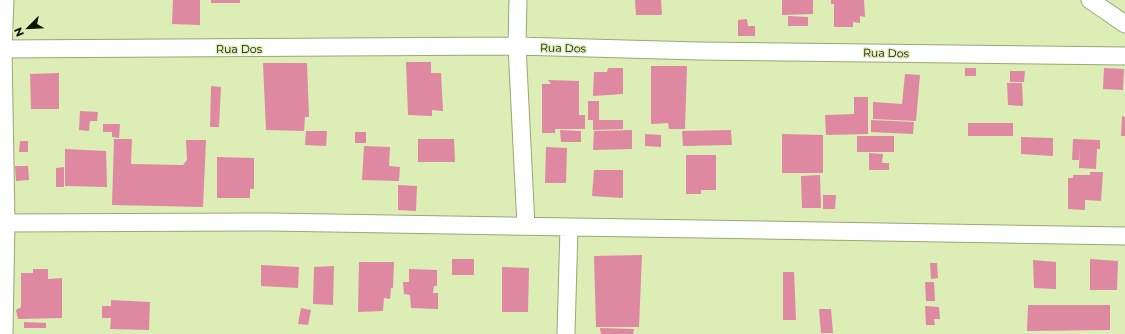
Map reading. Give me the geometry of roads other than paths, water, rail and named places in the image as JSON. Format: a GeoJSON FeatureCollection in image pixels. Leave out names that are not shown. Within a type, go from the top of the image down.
{"type":"FeatureCollection","features":[{"type":"Feature","properties":{"kind":"street"},"geometry":{"type":"LineString","coordinates":[[4,334],[2,49],[5,0]]}},
{"type":"Feature","properties":{"kind":"street"},"geometry":{"type":"LineString","coordinates":[[518,0],[517,46],[526,226]]}},
{"type":"Feature","properties":{"kind":"street"},"geometry":{"type":"LineString","coordinates":[[1090,0],[1125,24]]}},
{"type":"Feature","properties":{"kind":"street","name":"Rua Dos"},"geometry":{"type":"LineString","coordinates":[[2,49],[517,46],[690,51],[1125,56]]}},
{"type":"Feature","properties":{"kind":"street"},"geometry":{"type":"LineString","coordinates":[[3,223],[270,222],[1125,236]]}},
{"type":"Feature","properties":{"kind":"street"},"geometry":{"type":"LineString","coordinates":[[566,334],[569,227]]}}]}
